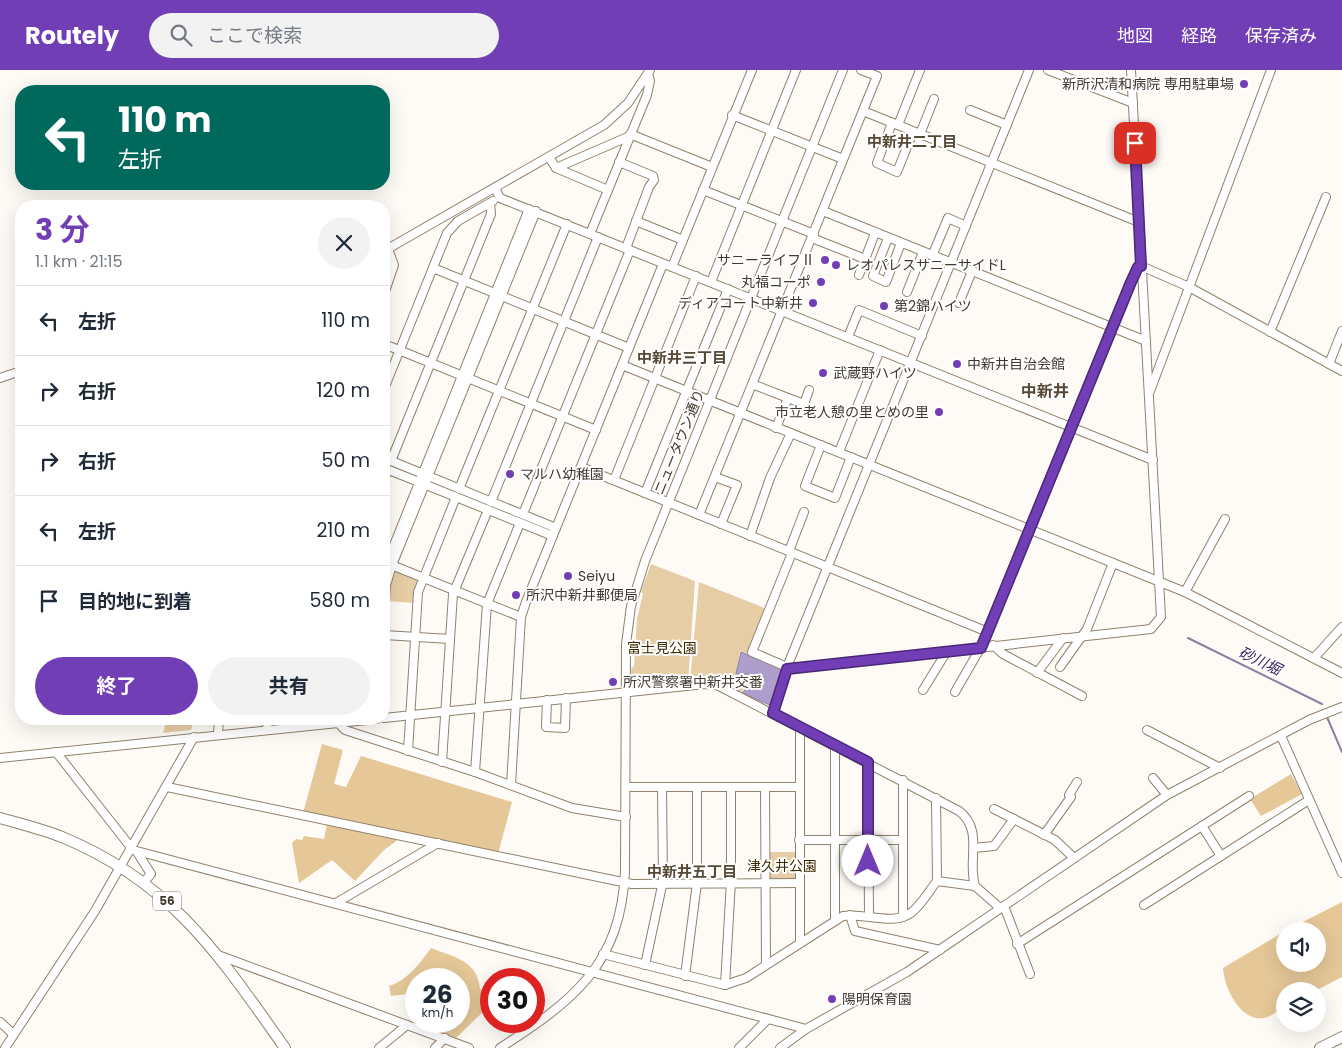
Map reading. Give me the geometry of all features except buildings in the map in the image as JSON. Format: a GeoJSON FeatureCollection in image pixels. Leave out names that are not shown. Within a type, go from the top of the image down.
{"type":"FeatureCollection","features":[{"type":"Feature","properties":{"kind":"main road","name":"56"},"geometry":{"type":"LineString","coordinates":[[0,818],[63,838],[121,867],[144,882],[182,914],[218,956],[285,1048]]}},
{"type":"Feature","properties":{"kind":"main road"},"geometry":{"type":"LineString","coordinates":[[1320,1048],[1342,1037]]}},
{"type":"Feature","properties":{"kind":"street"},"geometry":{"type":"LineString","coordinates":[[672,267],[732,115],[752,70]]}},
{"type":"Feature","properties":{"kind":"street"},"geometry":{"type":"LineString","coordinates":[[710,282],[796,70]]}},
{"type":"Feature","properties":{"kind":"street","name":"ニュータウン通り"},"geometry":{"type":"LineString","coordinates":[[500,1048],[554,1013],[592,973],[603,954],[618,920],[625,882],[626,644],[631,606],[642,567],[843,70]]}},
{"type":"Feature","properties":{"kind":"street"},"geometry":{"type":"LineString","coordinates":[[699,515],[877,76],[861,70]]}},
{"type":"Feature","properties":{"kind":"street"},"geometry":{"type":"LineString","coordinates":[[920,70],[877,163],[897,172],[934,98]]}},
{"type":"Feature","properties":{"kind":"street"},"geometry":{"type":"LineString","coordinates":[[773,713],[787,668],[1029,70]]}},
{"type":"Feature","properties":{"kind":"street"},"geometry":{"type":"LineString","coordinates":[[1048,70],[1133,103]]}},
{"type":"Feature","properties":{"kind":"street"},"geometry":{"type":"LineString","coordinates":[[804,512],[752,652],[787,668],[1151,629],[1161,617],[1131,70]]}},
{"type":"Feature","properties":{"kind":"street"},"geometry":{"type":"LineString","coordinates":[[1149,394],[1271,70]]}},
{"type":"Feature","properties":{"kind":"street"},"geometry":{"type":"LineString","coordinates":[[590,234],[646,95],[650,80],[649,72]]}},
{"type":"Feature","properties":{"kind":"street"},"geometry":{"type":"LineString","coordinates":[[390,248],[549,157],[613,118],[628,103],[649,72]]}},
{"type":"Feature","properties":{"kind":"street"},"geometry":{"type":"LineString","coordinates":[[970,110],[1007,125]]}},
{"type":"Feature","properties":{"kind":"street"},"geometry":{"type":"LineString","coordinates":[[863,111],[1139,222]]}},
{"type":"Feature","properties":{"kind":"street"},"geometry":{"type":"LineString","coordinates":[[732,115],[844,159]]}},
{"type":"Feature","properties":{"kind":"street"},"geometry":{"type":"LineString","coordinates":[[556,168],[630,135],[712,167]]}},
{"type":"Feature","properties":{"kind":"street"},"geometry":{"type":"LineString","coordinates":[[549,157],[556,168],[608,190]]}},
{"type":"Feature","properties":{"kind":"street"},"geometry":{"type":"LineString","coordinates":[[523,514],[628,249],[649,187],[654,180],[654,176],[619,162]]}},
{"type":"Feature","properties":{"kind":"street"},"geometry":{"type":"LineString","coordinates":[[494,188],[500,198],[1153,460]]}},
{"type":"Feature","properties":{"kind":"street"},"geometry":{"type":"LineString","coordinates":[[703,190],[865,259]]}},
{"type":"Feature","properties":{"kind":"street"},"geometry":{"type":"LineString","coordinates":[[1270,332],[1326,197]]}},
{"type":"Feature","properties":{"kind":"street"},"geometry":{"type":"LineString","coordinates":[[390,373],[450,228],[458,221],[500,198]]}},
{"type":"Feature","properties":{"kind":"street"},"geometry":{"type":"LineString","coordinates":[[390,455],[431,363],[491,214],[490,203]]}},
{"type":"Feature","properties":{"kind":"street"},"geometry":{"type":"LineString","coordinates":[[390,558],[533,210]]}},
{"type":"Feature","properties":{"kind":"street"},"geometry":{"type":"LineString","coordinates":[[823,211],[1146,341]]}},
{"type":"Feature","properties":{"kind":"street"},"geometry":{"type":"LineString","coordinates":[[932,256],[948,218],[966,226]]}},
{"type":"Feature","properties":{"kind":"street"},"geometry":{"type":"LineString","coordinates":[[636,221],[683,240]]}},
{"type":"Feature","properties":{"kind":"street"},"geometry":{"type":"LineString","coordinates":[[459,488],[567,224]]}},
{"type":"Feature","properties":{"kind":"street"},"geometry":{"type":"LineString","coordinates":[[858,275],[876,233]]}},
{"type":"Feature","properties":{"kind":"street"},"geometry":{"type":"LineString","coordinates":[[491,502],[598,237]]}},
{"type":"Feature","properties":{"kind":"street"},"geometry":{"type":"LineString","coordinates":[[888,238],[873,276],[886,282],[901,243]]}},
{"type":"Feature","properties":{"kind":"street"},"geometry":{"type":"LineString","coordinates":[[907,292],[923,252]]}},
{"type":"Feature","properties":{"kind":"street"},"geometry":{"type":"LineString","coordinates":[[390,259],[394,268],[390,278]]}},
{"type":"Feature","properties":{"kind":"street"},"geometry":{"type":"LineString","coordinates":[[511,785],[521,617],[663,264]]}},
{"type":"Feature","properties":{"kind":"street"},"geometry":{"type":"LineString","coordinates":[[1141,266],[1189,287],[1342,371]]}},
{"type":"Feature","properties":{"kind":"street"},"geometry":{"type":"LineString","coordinates":[[955,692],[981,648],[988,632],[1112,328],[1138,267],[1141,266]]}},
{"type":"Feature","properties":{"kind":"street"},"geometry":{"type":"LineString","coordinates":[[433,268],[629,348]]}},
{"type":"Feature","properties":{"kind":"street"},"geometry":{"type":"LineString","coordinates":[[959,303],[972,270]]}},
{"type":"Feature","properties":{"kind":"street"},"geometry":{"type":"LineString","coordinates":[[614,480],[696,276]]}},
{"type":"Feature","properties":{"kind":"street"},"geometry":{"type":"LineString","coordinates":[[645,493],[728,289]]}},
{"type":"Feature","properties":{"kind":"street"},"geometry":{"type":"LineString","coordinates":[[848,337],[859,310],[922,336]]}},
{"type":"Feature","properties":{"kind":"street"},"geometry":{"type":"LineString","coordinates":[[1329,364],[1342,331]]}},
{"type":"Feature","properties":{"kind":"street"},"geometry":{"type":"LineString","coordinates":[[390,346],[596,430]]}},
{"type":"Feature","properties":{"kind":"street"},"geometry":{"type":"LineString","coordinates":[[839,452],[880,350]]}},
{"type":"Feature","properties":{"kind":"street"},"geometry":{"type":"LineString","coordinates":[[622,365],[1185,592],[1342,674]]}},
{"type":"Feature","properties":{"kind":"street"},"geometry":{"type":"LineString","coordinates":[[0,378],[15,373]]}},
{"type":"Feature","properties":{"kind":"street"},"geometry":{"type":"LineString","coordinates":[[752,384],[804,404],[809,390]]}},
{"type":"Feature","properties":{"kind":"street"},"geometry":{"type":"LineString","coordinates":[[776,428],[788,398]]}},
{"type":"Feature","properties":{"kind":"street"},"geometry":{"type":"LineString","coordinates":[[750,536],[770,478],[791,433]]}},
{"type":"Feature","properties":{"kind":"street"},"geometry":{"type":"LineString","coordinates":[[821,445],[805,486],[835,498],[851,458]]}},
{"type":"Feature","properties":{"kind":"street"},"geometry":{"type":"LineString","coordinates":[[390,460],[556,528]]}},
{"type":"Feature","properties":{"kind":"street"},"geometry":{"type":"LineString","coordinates":[[580,467],[988,632]]}},
{"type":"Feature","properties":{"kind":"street"},"geometry":{"type":"LineString","coordinates":[[390,471],[553,536]]}},
{"type":"Feature","properties":{"kind":"street"},"geometry":{"type":"LineString","coordinates":[[715,477],[737,485],[721,524]]}},
{"type":"Feature","properties":{"kind":"street"},"geometry":{"type":"LineString","coordinates":[[408,750],[418,592],[456,497]]}},
{"type":"Feature","properties":{"kind":"street"},"geometry":{"type":"LineString","coordinates":[[442,762],[455,591],[488,510]]}},
{"type":"Feature","properties":{"kind":"street"},"geometry":{"type":"LineString","coordinates":[[1185,592],[1225,519]]}},
{"type":"Feature","properties":{"kind":"street"},"geometry":{"type":"LineString","coordinates":[[475,772],[487,604],[520,523]]}},
{"type":"Feature","properties":{"kind":"street"},"geometry":{"type":"LineString","coordinates":[[1060,667],[1083,635],[1113,563]]}},
{"type":"Feature","properties":{"kind":"street"},"geometry":{"type":"LineString","coordinates":[[390,566],[521,617]]}},
{"type":"Feature","properties":{"kind":"street"},"geometry":{"type":"LineString","coordinates":[[1314,658],[1342,627]]}},
{"type":"Feature","properties":{"kind":"street"},"geometry":{"type":"LineString","coordinates":[[390,635],[450,639]]}},
{"type":"Feature","properties":{"kind":"street"},"geometry":{"type":"LineString","coordinates":[[1037,674],[1063,638]]}},
{"type":"Feature","properties":{"kind":"street"},"geometry":{"type":"LineString","coordinates":[[993,645],[1003,654],[1037,674],[1082,696]]}},
{"type":"Feature","properties":{"kind":"street"},"geometry":{"type":"LineString","coordinates":[[923,690],[947,651]]}},
{"type":"Feature","properties":{"kind":"street"},"geometry":{"type":"LineString","coordinates":[[390,718],[712,684],[727,689],[959,810],[966,817],[973,832],[975,886]]}},
{"type":"Feature","properties":{"kind":"street"},"geometry":{"type":"LineString","coordinates":[[547,700],[546,727],[564,728],[566,698]]}},
{"type":"Feature","properties":{"kind":"street"},"geometry":{"type":"LineString","coordinates":[[780,1048],[806,1029],[907,972],[1167,795],[1316,717],[1342,707]]}},
{"type":"Feature","properties":{"kind":"street"},"geometry":{"type":"LineString","coordinates":[[218,734],[219,725]]}},
{"type":"Feature","properties":{"kind":"street"},"geometry":{"type":"LineString","coordinates":[[268,725],[268,730]]}},
{"type":"Feature","properties":{"kind":"street"},"geometry":{"type":"LineString","coordinates":[[0,758],[268,730],[290,725]]}},
{"type":"Feature","properties":{"kind":"street"},"geometry":{"type":"LineString","coordinates":[[340,725],[345,730],[475,772],[572,808],[626,817]]}},
{"type":"Feature","properties":{"kind":"street"},"geometry":{"type":"LineString","coordinates":[[800,727],[800,943]]}},
{"type":"Feature","properties":{"kind":"street"},"geometry":{"type":"LineString","coordinates":[[1147,730],[1220,768]]}},
{"type":"Feature","properties":{"kind":"street"},"geometry":{"type":"LineString","coordinates":[[1281,736],[1342,873]]}},
{"type":"Feature","properties":{"kind":"street"},"geometry":{"type":"LineString","coordinates":[[5,1048],[121,867],[134,850],[194,737]]}},
{"type":"Feature","properties":{"kind":"street"},"geometry":{"type":"LineString","coordinates":[[834,920],[835,745]]}},
{"type":"Feature","properties":{"kind":"street"},"geometry":{"type":"LineString","coordinates":[[56,752],[151,874],[144,882]]}},
{"type":"Feature","properties":{"kind":"street"},"geometry":{"type":"LineString","coordinates":[[868,762],[868,916]]}},
{"type":"Feature","properties":{"kind":"street"},"geometry":{"type":"LineString","coordinates":[[1153,778],[1167,795]]}},
{"type":"Feature","properties":{"kind":"street"},"geometry":{"type":"LineString","coordinates":[[902,780],[903,917]]}},
{"type":"Feature","properties":{"kind":"street"},"geometry":{"type":"LineString","coordinates":[[1044,834],[1072,797],[1069,795],[1077,782]]}},
{"type":"Feature","properties":{"kind":"street"},"geometry":{"type":"LineString","coordinates":[[167,787],[625,882],[662,884],[799,883]]}},
{"type":"Feature","properties":{"kind":"street"},"geometry":{"type":"LineString","coordinates":[[626,787],[799,787]]}},
{"type":"Feature","properties":{"kind":"street"},"geometry":{"type":"LineString","coordinates":[[645,965],[662,884],[662,787]]}},
{"type":"Feature","properties":{"kind":"street"},"geometry":{"type":"LineString","coordinates":[[685,976],[697,884],[697,787]]}},
{"type":"Feature","properties":{"kind":"street"},"geometry":{"type":"LineString","coordinates":[[725,985],[731,884],[731,787]]}},
{"type":"Feature","properties":{"kind":"street"},"geometry":{"type":"LineString","coordinates":[[765,787],[766,964]]}},
{"type":"Feature","properties":{"kind":"street"},"geometry":{"type":"LineString","coordinates":[[1018,944],[1249,796]]}},
{"type":"Feature","properties":{"kind":"street"},"geometry":{"type":"LineString","coordinates":[[603,954],[725,985],[746,978],[834,920],[850,915],[890,919],[903,917],[913,911],[937,881],[936,798]]}},
{"type":"Feature","properties":{"kind":"street"},"geometry":{"type":"LineString","coordinates":[[1144,905],[1309,800]]}},
{"type":"Feature","properties":{"kind":"street"},"geometry":{"type":"LineString","coordinates":[[994,809],[1055,840],[1074,858]]}},
{"type":"Feature","properties":{"kind":"street"},"geometry":{"type":"LineString","coordinates":[[974,848],[994,846],[1014,819]]}},
{"type":"Feature","properties":{"kind":"street"},"geometry":{"type":"LineString","coordinates":[[1202,826],[1221,856]]}},
{"type":"Feature","properties":{"kind":"street"},"geometry":{"type":"LineString","coordinates":[[800,840],[902,840]]}},
{"type":"Feature","properties":{"kind":"street"},"geometry":{"type":"LineString","coordinates":[[336,904],[438,843]]}},
{"type":"Feature","properties":{"kind":"street"},"geometry":{"type":"LineString","coordinates":[[134,850],[806,1029]]}},
{"type":"Feature","properties":{"kind":"street"},"geometry":{"type":"LineString","coordinates":[[937,881],[975,886],[1002,907],[1030,974]]}},
{"type":"Feature","properties":{"kind":"street"},"geometry":{"type":"LineString","coordinates":[[850,915],[855,930],[940,950]]}},
{"type":"Feature","properties":{"kind":"street"},"geometry":{"type":"LineString","coordinates":[[218,956],[405,1024]]}},
{"type":"Feature","properties":{"kind":"street"},"geometry":{"type":"LineString","coordinates":[[739,1048],[768,1019]]}},
{"type":"Feature","properties":{"kind":"street"},"geometry":{"type":"LineString","coordinates":[[0,1022],[13,1034]]}},
{"type":"Feature","properties":{"kind":"street"},"geometry":{"type":"LineString","coordinates":[[378,1048],[405,1027]]}},
{"type":"Feature","properties":{"kind":"street"},"geometry":{"type":"LineString","coordinates":[[430,1033],[469,1048]]}},
{"type":"Feature","properties":{"kind":"street"},"geometry":{"type":"LineString","coordinates":[[435,1048],[445,1038]]}},
{"type":"Feature","properties":{"kind":"green space","name":"富士見公園"},"geometry":{"type":"Polygon","coordinates":[[[651,564],[695,581],[688,683],[632,688],[631,669],[634,666],[637,619],[643,594],[641,591],[651,564]]]}},
{"type":"Feature","properties":{"kind":"green space"},"geometry":{"type":"Polygon","coordinates":[[[395,570],[418,579],[415,603],[390,601],[392,571],[395,570]]]}},
{"type":"Feature","properties":{"kind":"green space"},"geometry":{"type":"Polygon","coordinates":[[[699,582],[767,609],[749,654],[740,651],[736,675],[748,674],[749,684],[741,692],[720,682],[690,682],[699,582]]]}},
{"type":"Feature","properties":{"kind":"green space"},"geometry":{"type":"Polygon","coordinates":[[[165,725],[193,725],[191,730],[163,733],[165,725]]]}},
{"type":"Feature","properties":{"kind":"green space","name":"津久井公園"},"geometry":{"type":"Polygon","coordinates":[[[768,852],[796,852],[796,881],[768,881],[768,852]]]}},
{"type":"Feature","properties":{"kind":"shaded area"},"geometry":{"type":"Polygon","coordinates":[[[741,652],[779,667],[783,673],[772,706],[742,693],[750,684],[749,674],[736,674],[741,652]]]}},
{"type":"Feature","properties":{"kind":"shaded area"},"geometry":{"type":"Polygon","coordinates":[[[322,744],[343,750],[334,784],[346,787],[361,756],[512,802],[498,854],[406,834],[384,850],[355,881],[332,860],[299,883],[292,843],[296,839],[302,840],[304,836],[324,839],[328,818],[303,813],[322,744]]]}},
{"type":"Feature","properties":{"kind":"shaded area"},"geometry":{"type":"Polygon","coordinates":[[[1291,774],[1302,794],[1261,816],[1250,799],[1291,774]]]}},
{"type":"Feature","properties":{"kind":"shaded area"},"geometry":{"type":"Polygon","coordinates":[[[1342,902],[1342,977],[1326,985],[1326,982],[1276,982],[1276,1013],[1264,1018],[1255,1018],[1248,1015],[1235,1002],[1226,984],[1223,968],[1276,936],[1276,972],[1326,972],[1326,922],[1303,922],[1342,902]]]}},
{"type":"Feature","properties":{"kind":"shaded area"},"geometry":{"type":"Polygon","coordinates":[[[431,948],[464,961],[475,972],[478,979],[480,1015],[470,1024],[470,968],[415,968],[431,948]]]}},
{"type":"Feature","properties":{"kind":"shaded area"},"geometry":{"type":"Polygon","coordinates":[[[405,978],[405,994],[391,996],[389,986],[405,978]]]}},
{"type":"Feature","properties":{"kind":"shaded area"},"geometry":{"type":"Polygon","coordinates":[[[441,1033],[461,1033],[456,1038],[441,1033]]]}},
{"type":"Feature","properties":{"kind":"waterway","name":"砂川堀"},"geometry":{"type":"LineString","coordinates":[[1188,638],[1322,704]]}},
{"type":"Feature","properties":{"kind":"waterway","name":"砂川堀"},"geometry":{"type":"LineString","coordinates":[[1327,717],[1342,752]]}},
{"type":"Feature","properties":{"kind":"place","name":"新所沢清和病院 専用駐車場"},"geometry":{"type":"Point","coordinates":[1244,84]}},
{"type":"Feature","properties":{"kind":"place","name":"サニーライフⅡ"},"geometry":{"type":"Point","coordinates":[825,260]}},
{"type":"Feature","properties":{"kind":"place","name":"レオパレスサニーサイドL"},"geometry":{"type":"Point","coordinates":[836,265]}},
{"type":"Feature","properties":{"kind":"place","name":"丸福コーポ"},"geometry":{"type":"Point","coordinates":[821,282]}},
{"type":"Feature","properties":{"kind":"place","name":"ディアコート中新井"},"geometry":{"type":"Point","coordinates":[813,303]}},
{"type":"Feature","properties":{"kind":"place","name":"第2錦ハイツ"},"geometry":{"type":"Point","coordinates":[884,306]}},
{"type":"Feature","properties":{"kind":"place","name":"中新井自治会館"},"geometry":{"type":"Point","coordinates":[957,364]}},
{"type":"Feature","properties":{"kind":"place","name":"武蔵野ハイツ"},"geometry":{"type":"Point","coordinates":[823,373]}},
{"type":"Feature","properties":{"kind":"place","name":"市立老人憩の里とめの里"},"geometry":{"type":"Point","coordinates":[939,412]}},
{"type":"Feature","properties":{"kind":"place","name":"マルハ幼稚園"},"geometry":{"type":"Point","coordinates":[510,474]}},
{"type":"Feature","properties":{"kind":"place","name":"Seiyu"},"geometry":{"type":"Point","coordinates":[568,576]}},
{"type":"Feature","properties":{"kind":"place","name":"所沢中新井郵便局"},"geometry":{"type":"Point","coordinates":[516,595]}},
{"type":"Feature","properties":{"kind":"place","name":"所沢警察署中新井交番"},"geometry":{"type":"Point","coordinates":[613,682]}},
{"type":"Feature","properties":{"kind":"place","name":"陽明保育園"},"geometry":{"type":"Point","coordinates":[832,999]}},
{"type":"Feature","properties":{"kind":"district","name":"中新井二丁目"},"geometry":{"type":"Point","coordinates":[912,142]}},
{"type":"Feature","properties":{"kind":"district","name":"中新井三丁目"},"geometry":{"type":"Point","coordinates":[682,358]}},
{"type":"Feature","properties":{"kind":"district","name":"中新井"},"geometry":{"type":"Point","coordinates":[1045,391]}},
{"type":"Feature","properties":{"kind":"district","name":"中新井五丁目"},"geometry":{"type":"Point","coordinates":[692,872]}},
{"type":"Feature","properties":{"kind":"route"},"geometry":{"type":"LineString","coordinates":[[868,861],[868,762],[773,713],[787,669],[981,648],[1131,282],[1138,267],[1141,266],[1135,143]]}}]}
